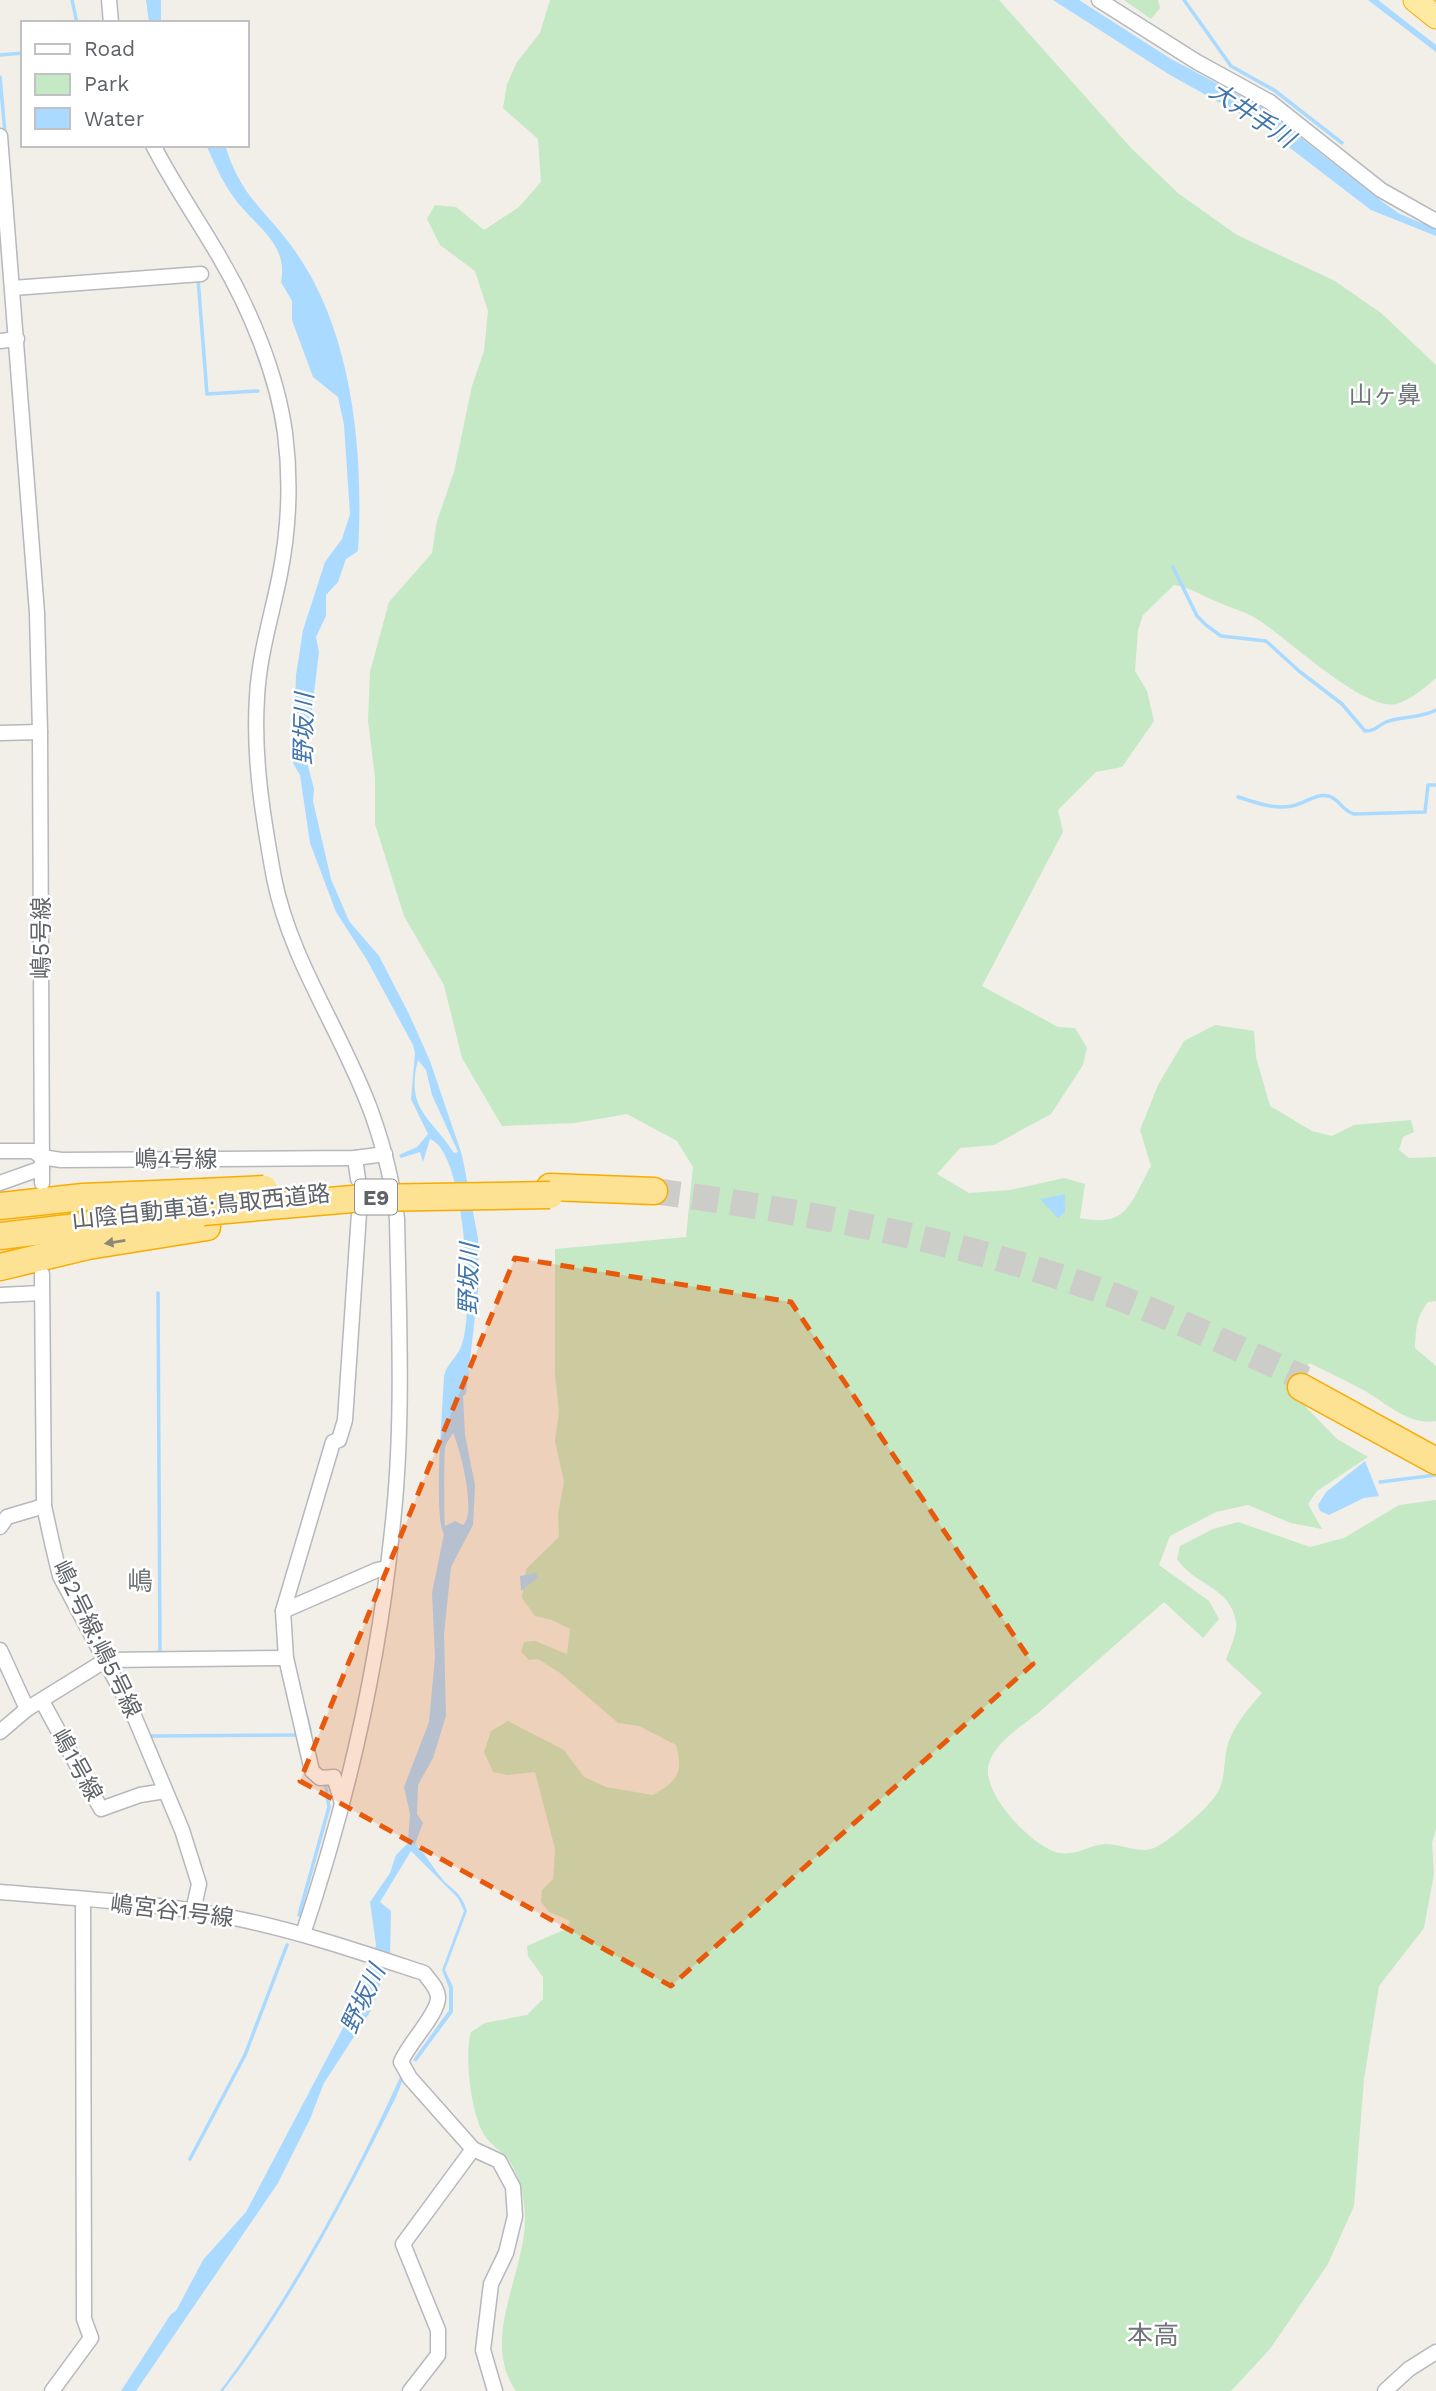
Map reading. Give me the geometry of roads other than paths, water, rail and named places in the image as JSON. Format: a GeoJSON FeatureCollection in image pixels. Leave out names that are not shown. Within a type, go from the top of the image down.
{"type":"FeatureCollection","features":[{"type":"Feature","properties":{"kind":"highway"},"geometry":{"type":"LineString","coordinates":[[1415,0],[1436,17]]}},
{"type":"Feature","properties":{"kind":"highway"},"geometry":{"type":"LineString","coordinates":[[0,1206],[83,1197],[204,1209],[302,1213],[475,1191],[550,1191],[653,1197]]}},
{"type":"Feature","properties":{"kind":"highway"},"geometry":{"type":"LineString","coordinates":[[0,1267],[88,1246],[204,1209]]}},
{"type":"Feature","properties":{"kind":"highway","name":"山陰自動車道;鳥取西道路"},"geometry":{"type":"LineString","coordinates":[[0,1228],[204,1209]]}},
{"type":"Feature","properties":{"kind":"highway","name":"山陰自動車道;鳥取西道路"},"geometry":{"type":"LineString","coordinates":[[0,1236],[204,1209]]}},
{"type":"Feature","properties":{"kind":"highway"},"geometry":{"type":"LineString","coordinates":[[1303,1383],[1436,1451]]}},
{"type":"Feature","properties":{"kind":"highway"},"geometry":{"type":"LineString","coordinates":[[1363,1414],[1436,1461]]}},
{"type":"Feature","properties":{"kind":"street"},"geometry":{"type":"LineString","coordinates":[[108,0],[111,21]]}},
{"type":"Feature","properties":{"kind":"street"},"geometry":{"type":"LineString","coordinates":[[1099,0],[1197,62],[1270,102],[1381,190],[1436,221]]}},
{"type":"Feature","properties":{"kind":"street","name":"嶋5号線"},"geometry":{"type":"LineString","coordinates":[[0,136],[37,613],[42,1169]]}},
{"type":"Feature","properties":{"kind":"street"},"geometry":{"type":"LineString","coordinates":[[154,147],[222,261],[253,328],[275,391],[284,430],[289,482],[282,561],[266,634],[257,696],[257,771],[275,882],[288,925],[305,970],[372,1112],[385,1154],[397,1219],[397,1441],[387,1568],[377,1640],[342,1803],[303,1934]]}},
{"type":"Feature","properties":{"kind":"street"},"geometry":{"type":"LineString","coordinates":[[13,288],[201,274]]}},
{"type":"Feature","properties":{"kind":"street"},"geometry":{"type":"LineString","coordinates":[[0,341],[17,339]]}},
{"type":"Feature","properties":{"kind":"street"},"geometry":{"type":"LineString","coordinates":[[0,733],[40,732]]}},
{"type":"Feature","properties":{"kind":"street","name":"嶋4号線"},"geometry":{"type":"LineString","coordinates":[[0,1151],[33,1151],[42,1169],[61,1160],[355,1158],[385,1154]]}},
{"type":"Feature","properties":{"kind":"street"},"geometry":{"type":"LineString","coordinates":[[355,1158],[358,1179]]}},
{"type":"Feature","properties":{"kind":"street"},"geometry":{"type":"LineString","coordinates":[[0,1183],[42,1169]]}},
{"type":"Feature","properties":{"kind":"street"},"geometry":{"type":"LineString","coordinates":[[342,1803],[334,1777],[320,1778],[312,1771],[286,1658],[283,1611],[333,1442],[339,1440],[345,1420],[359,1213]]}},
{"type":"Feature","properties":{"kind":"street","name":"嶋2号線;嶋5号線"},"geometry":{"type":"LineString","coordinates":[[42,1274],[44,1506],[60,1576],[146,1741],[196,1867],[199,1884],[193,1911]]}},
{"type":"Feature","properties":{"kind":"street"},"geometry":{"type":"LineString","coordinates":[[0,1295],[42,1293]]}},
{"type":"Feature","properties":{"kind":"street"},"geometry":{"type":"LineString","coordinates":[[0,1527],[7,1517],[44,1506]]}},
{"type":"Feature","properties":{"kind":"street"},"geometry":{"type":"LineString","coordinates":[[283,1611],[387,1568]]}},
{"type":"Feature","properties":{"kind":"street","name":"嶋1号線"},"geometry":{"type":"LineString","coordinates":[[0,1650],[27,1709]]}},
{"type":"Feature","properties":{"kind":"street"},"geometry":{"type":"LineString","coordinates":[[0,1732],[27,1709],[106,1660],[286,1658]]}},
{"type":"Feature","properties":{"kind":"street","name":"嶋1号線"},"geometry":{"type":"LineString","coordinates":[[42,1701],[101,1809],[140,1795],[165,1791]]}},
{"type":"Feature","properties":{"kind":"street","name":"嶋宮谷1号線"},"geometry":{"type":"LineString","coordinates":[[0,1892],[83,1901],[122,1901],[193,1911],[303,1934],[424,1973],[434,1985],[438,1998],[433,2012],[401,2062],[410,2078],[473,2150]]}},
{"type":"Feature","properties":{"kind":"street"},"geometry":{"type":"LineString","coordinates":[[52,2391],[91,2338],[84,2319],[83,1901]]}},
{"type":"Feature","properties":{"kind":"street"},"geometry":{"type":"LineString","coordinates":[[410,2391],[438,2355],[438,2330],[403,2244],[473,2150],[499,2161],[507,2172],[516,2199],[506,2253],[488,2298],[483,2350],[495,2391]]}},
{"type":"Feature","properties":{"kind":"street"},"geometry":{"type":"LineString","coordinates":[[1385,2391],[1409,2369],[1436,2352]]}},
{"type":"Feature","properties":{"kind":"water"},"geometry":{"type":"Polygon","coordinates":[[[146,0],[161,0],[161,21],[149,21],[146,0]]]}},
{"type":"Feature","properties":{"kind":"water","name":"大井手川"},"geometry":{"type":"Polygon","coordinates":[[[1053,0],[1079,0],[1171,59],[1263,108],[1384,203],[1400,214],[1436,229],[1436,236],[1371,210],[1260,125],[1170,75],[1053,0]]]}},
{"type":"Feature","properties":{"kind":"water"},"geometry":{"type":"Polygon","coordinates":[[[1368,0],[1378,0],[1436,45],[1436,52],[1368,0]]]}},
{"type":"Feature","properties":{"kind":"water","name":"野坂川"},"geometry":{"type":"Polygon","coordinates":[[[207,147],[226,147],[231,163],[247,191],[295,251],[315,283],[342,356],[356,435],[359,475],[358,551],[346,559],[338,582],[326,595],[326,616],[316,637],[319,652],[306,758],[331,879],[349,921],[379,956],[430,1061],[462,1155],[478,1238],[479,1282],[466,1394],[463,1396],[465,1435],[475,1485],[473,1525],[451,1567],[444,1634],[446,1716],[433,1758],[418,1785],[417,1814],[423,1823],[415,1844],[444,1881],[458,1894],[467,1911],[445,1970],[453,1987],[453,2012],[416,2062],[413,2060],[449,2010],[449,1988],[442,1970],[464,1911],[458,1898],[411,1851],[380,1902],[391,1911],[390,1958],[370,2012],[324,2083],[310,2119],[278,2183],[136,2391],[121,2391],[171,2314],[176,2311],[203,2260],[246,2212],[354,2007],[376,1945],[370,1902],[390,1873],[396,1855],[408,1843],[410,1814],[404,1787],[429,1722],[435,1657],[432,1593],[444,1534],[439,1506],[439,1484],[444,1376],[462,1343],[467,1306],[462,1223],[451,1168],[441,1149],[430,1139],[423,1162],[420,1152],[401,1158],[399,1155],[417,1147],[428,1134],[411,1099],[415,1053],[413,1045],[367,960],[336,912],[310,843],[300,775],[293,763],[296,675],[303,630],[325,562],[342,539],[350,514],[344,425],[338,397],[313,377],[292,320],[292,301],[281,282],[280,255],[267,234],[240,206],[221,177],[207,147]],[[418,1060],[415,1091],[418,1102],[422,1112],[454,1153],[458,1152],[432,1095],[426,1070],[418,1060]],[[453,1433],[445,1448],[445,1526],[455,1521],[463,1525],[467,1519],[468,1495],[453,1433]]]}},
{"type":"Feature","properties":{"kind":"water"},"geometry":{"type":"Polygon","coordinates":[[[1065,1194],[1065,1212],[1058,1218],[1040,1199],[1065,1194]]]}},
{"type":"Feature","properties":{"kind":"water"},"geometry":{"type":"Polygon","coordinates":[[[1365,1461],[1379,1496],[1364,1498],[1329,1515],[1320,1511],[1318,1505],[1326,1492],[1365,1461]]]}},
{"type":"Feature","properties":{"kind":"water"},"geometry":{"type":"Polygon","coordinates":[[[536,1573],[538,1577],[521,1591],[520,1576],[536,1573]]]}},
{"type":"Feature","properties":{"kind":"water"},"geometry":{"type":"Polygon","coordinates":[[[402,2073],[404,2077],[396,2097],[317,2248],[272,2321],[223,2391],[220,2391],[272,2316],[319,2237],[402,2073]]]}},
{"type":"Feature","properties":{"kind":"waterway"},"geometry":{"type":"LineString","coordinates":[[72,0],[77,21]]}},
{"type":"Feature","properties":{"kind":"waterway"},"geometry":{"type":"LineString","coordinates":[[1184,0],[1231,66],[1274,90],[1342,143]]}},
{"type":"Feature","properties":{"kind":"waterway"},"geometry":{"type":"LineString","coordinates":[[0,55],[21,53]]}},
{"type":"Feature","properties":{"kind":"waterway"},"geometry":{"type":"LineString","coordinates":[[0,77],[5,133]]}},
{"type":"Feature","properties":{"kind":"waterway"},"geometry":{"type":"LineString","coordinates":[[198,279],[207,394],[258,391]]}},
{"type":"Feature","properties":{"kind":"waterway"},"geometry":{"type":"LineString","coordinates":[[1173,567],[1197,616],[1206,625],[1221,636],[1266,641],[1342,704],[1365,731],[1392,720],[1436,710]]}},
{"type":"Feature","properties":{"kind":"waterway"},"geometry":{"type":"LineString","coordinates":[[1238,797],[1265,805],[1285,807],[1324,795],[1332,797],[1354,814],[1425,812],[1428,785],[1436,785]]}},
{"type":"Feature","properties":{"kind":"waterway"},"geometry":{"type":"LineString","coordinates":[[152,1653],[160,1652],[158,1293]]}},
{"type":"Feature","properties":{"kind":"waterway"},"geometry":{"type":"LineString","coordinates":[[1380,1482],[1436,1475]]}},
{"type":"Feature","properties":{"kind":"waterway"},"geometry":{"type":"LineString","coordinates":[[305,1710],[310,1730]]}},
{"type":"Feature","properties":{"kind":"waterway"},"geometry":{"type":"LineString","coordinates":[[151,1736],[300,1735]]}},
{"type":"Feature","properties":{"kind":"waterway"},"geometry":{"type":"LineString","coordinates":[[299,1915],[329,1807],[325,1782]]}},
{"type":"Feature","properties":{"kind":"waterway"},"geometry":{"type":"LineString","coordinates":[[190,2159],[245,2055],[287,1945]]}},
{"type":"Feature","properties":{"kind":"tunnel"},"geometry":{"type":"LineString","coordinates":[[654,1191],[829,1219],[1002,1259],[1115,1296],[1305,1379]]}},
{"type":"Feature","properties":{"kind":"district","name":"山ヶ鼻"},"geometry":{"type":"Point","coordinates":[1385,395]}},
{"type":"Feature","properties":{"kind":"district","name":"嶋"},"geometry":{"type":"Point","coordinates":[140,1581]}},
{"type":"Feature","properties":{"kind":"district","name":"本高"},"geometry":{"type":"Point","coordinates":[1153,2335]}}]}
